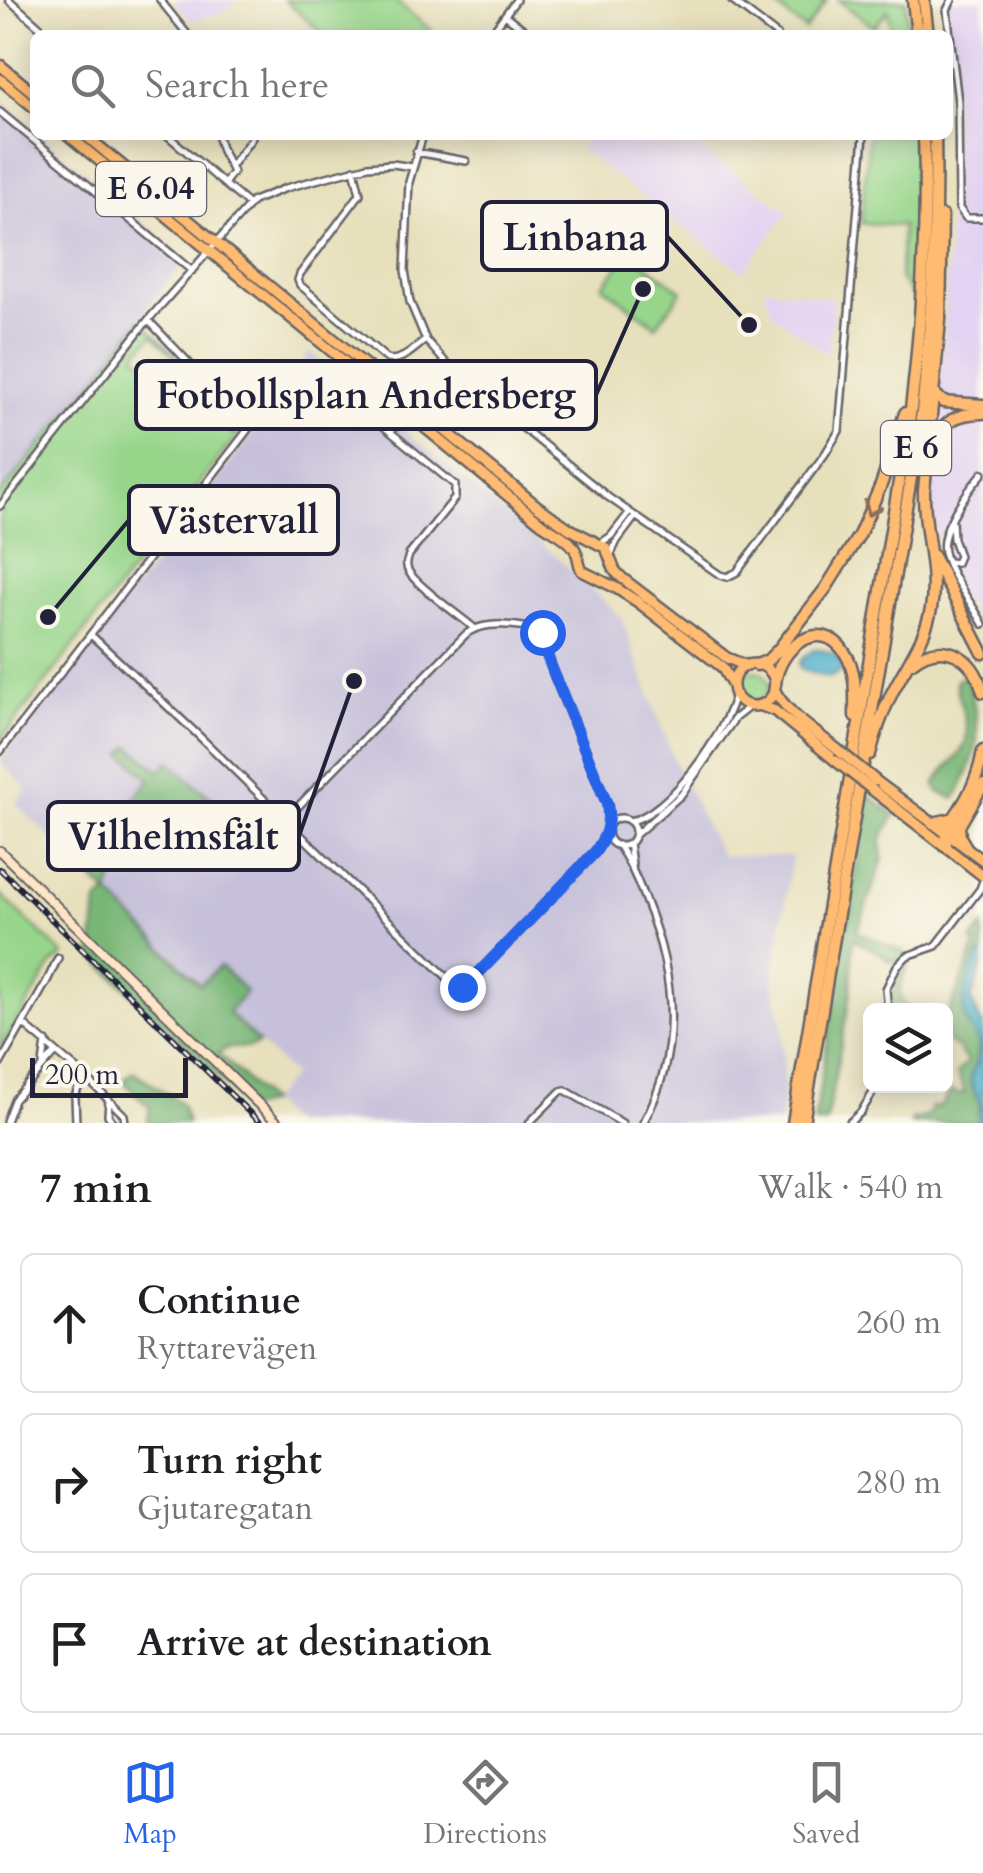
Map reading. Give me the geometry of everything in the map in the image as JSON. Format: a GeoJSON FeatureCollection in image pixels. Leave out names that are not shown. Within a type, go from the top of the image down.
{"type":"FeatureCollection","features":[{"type":"Feature","properties":{"kind":"highway"},"geometry":{"type":"LineString","coordinates":[[913,0],[916,30]]}},
{"type":"Feature","properties":{"kind":"highway"},"geometry":{"type":"LineString","coordinates":[[924,0],[927,30]]}},
{"type":"Feature","properties":{"kind":"highway","name":"E 6"},"geometry":{"type":"LineString","coordinates":[[792,1123],[914,384],[925,242],[924,140]]}},
{"type":"Feature","properties":{"kind":"highway","name":"E 6"},"geometry":{"type":"LineString","coordinates":[[804,1123],[922,412],[935,250],[935,140]]}},
{"type":"Feature","properties":{"kind":"highway"},"geometry":{"type":"LineString","coordinates":[[850,839],[885,707],[926,627],[932,604],[924,504],[943,272],[936,140]]}},
{"type":"Feature","properties":{"kind":"highway"},"geometry":{"type":"LineString","coordinates":[[752,665],[772,656],[801,621],[859,535],[881,484],[914,384]]}},
{"type":"Feature","properties":{"kind":"highway"},"geometry":{"type":"LineString","coordinates":[[934,393],[947,402],[983,405]]}},
{"type":"Feature","properties":{"kind":"highway"},"geometry":{"type":"LineString","coordinates":[[928,460],[947,422],[962,414],[983,412]]}},
{"type":"Feature","properties":{"kind":"highway"},"geometry":{"type":"LineString","coordinates":[[929,546],[983,653]]}},
{"type":"Feature","properties":{"kind":"highway"},"geometry":{"type":"LineString","coordinates":[[775,687],[780,660],[794,644],[816,637],[839,646],[850,664],[854,683],[854,754]]}},
{"type":"Feature","properties":{"kind":"highway"},"geometry":{"type":"LineString","coordinates":[[906,667],[929,653],[950,653],[970,664],[983,692]]}},
{"type":"Feature","properties":{"kind":"highway"},"geometry":{"type":"LineString","coordinates":[[966,847],[956,822],[983,752]]}},
{"type":"Feature","properties":{"kind":"highway"},"geometry":{"type":"LineString","coordinates":[[946,848],[946,833],[983,785]]}},
{"type":"Feature","properties":{"kind":"highway"},"geometry":{"type":"LineString","coordinates":[[931,829],[956,822]]}},
{"type":"Feature","properties":{"kind":"main road"},"geometry":{"type":"LineString","coordinates":[[0,65],[30,90]]}},
{"type":"Feature","properties":{"kind":"main road"},"geometry":{"type":"LineString","coordinates":[[0,79],[30,104]]}},
{"type":"Feature","properties":{"kind":"main road","name":"E 6.04"},"geometry":{"type":"LineString","coordinates":[[74,140],[571,544],[578,558]]}},
{"type":"Feature","properties":{"kind":"main road","name":"E 6.04"},"geometry":{"type":"LineString","coordinates":[[91,140],[537,506],[607,550],[622,578],[727,658],[752,665]]}},
{"type":"Feature","properties":{"kind":"main road"},"geometry":{"type":"LineString","coordinates":[[598,544],[584,548],[578,558],[582,571],[616,588],[722,667],[741,701],[774,711],[837,755]]}},
{"type":"Feature","properties":{"kind":"main road"},"geometry":{"type":"LineString","coordinates":[[734,690],[737,674],[752,665],[771,673],[783,704],[837,755],[931,829],[946,848],[983,878]]}},
{"type":"Feature","properties":{"kind":"main road"},"geometry":{"type":"LineString","coordinates":[[754,706],[769,700],[775,687]]}},
{"type":"Feature","properties":{"kind":"main road"},"geometry":{"type":"LineString","coordinates":[[931,829],[946,833],[983,860]]}},
{"type":"Feature","properties":{"kind":"main road"},"geometry":{"type":"LineString","coordinates":[[0,852],[278,1123]]}},
{"type":"Feature","properties":{"kind":"street"},"geometry":{"type":"LineString","coordinates":[[8,0],[44,30]]}},
{"type":"Feature","properties":{"kind":"street"},"geometry":{"type":"LineString","coordinates":[[160,0],[184,30]]}},
{"type":"Feature","properties":{"kind":"street"},"geometry":{"type":"LineString","coordinates":[[494,30],[516,0]]}},
{"type":"Feature","properties":{"kind":"street"},"geometry":{"type":"LineString","coordinates":[[731,0],[771,30]]}},
{"type":"Feature","properties":{"kind":"street"},"geometry":{"type":"LineString","coordinates":[[950,30],[948,10],[952,0]]}},
{"type":"Feature","properties":{"kind":"street"},"geometry":{"type":"LineString","coordinates":[[506,15],[524,30]]}},
{"type":"Feature","properties":{"kind":"street"},"geometry":{"type":"LineString","coordinates":[[953,56],[958,102],[959,208],[966,218],[983,218]]}},
{"type":"Feature","properties":{"kind":"street"},"geometry":{"type":"LineString","coordinates":[[0,112],[30,137]]}},
{"type":"Feature","properties":{"kind":"street"},"geometry":{"type":"LineString","coordinates":[[34,140],[192,271]]}},
{"type":"Feature","properties":{"kind":"street"},"geometry":{"type":"LineString","coordinates":[[173,140],[249,205]]}},
{"type":"Feature","properties":{"kind":"street"},"geometry":{"type":"LineString","coordinates":[[219,140],[233,172],[224,184]]}},
{"type":"Feature","properties":{"kind":"street"},"geometry":{"type":"LineString","coordinates":[[230,166],[250,140]]}},
{"type":"Feature","properties":{"kind":"street"},"geometry":{"type":"LineString","coordinates":[[421,140],[412,166],[407,202],[406,281],[426,340],[453,370],[632,515],[720,575],[732,576],[835,440],[840,426],[864,140]]}},
{"type":"Feature","properties":{"kind":"street"},"geometry":{"type":"LineString","coordinates":[[416,152],[466,161]]}},
{"type":"Feature","properties":{"kind":"street"},"geometry":{"type":"LineString","coordinates":[[0,506],[148,320],[249,205],[270,193],[354,169],[383,164],[412,166]]}},
{"type":"Feature","properties":{"kind":"street"},"geometry":{"type":"LineString","coordinates":[[354,169],[360,194],[300,274],[300,286],[387,358],[400,358],[426,340]]}},
{"type":"Feature","properties":{"kind":"street"},"geometry":{"type":"LineString","coordinates":[[148,320],[250,427]]}},
{"type":"Feature","properties":{"kind":"street"},"geometry":{"type":"LineString","coordinates":[[0,752],[296,367],[314,369],[451,480],[456,498],[408,555],[406,563],[409,572],[474,628]]}},
{"type":"Feature","properties":{"kind":"street"},"geometry":{"type":"LineString","coordinates":[[983,472],[944,540],[944,552],[983,624]]}},
{"type":"Feature","properties":{"kind":"street"},"geometry":{"type":"LineString","coordinates":[[598,544],[632,515]]}},
{"type":"Feature","properties":{"kind":"street"},"geometry":{"type":"LineString","coordinates":[[610,557],[632,515]]}},
{"type":"Feature","properties":{"kind":"street"},"geometry":{"type":"LineString","coordinates":[[949,562],[956,563],[959,556],[952,521]]}},
{"type":"Feature","properties":{"kind":"street"},"geometry":{"type":"LineString","coordinates":[[91,635],[456,987],[467,985],[595,852],[610,824],[607,804],[547,656],[542,632],[494,626],[474,628],[284,821]]}},
{"type":"Feature","properties":{"kind":"street"},"geometry":{"type":"LineString","coordinates":[[607,804],[620,818],[629,821],[648,815],[678,790],[726,720],[734,690]]}},
{"type":"Feature","properties":{"kind":"street"},"geometry":{"type":"LineString","coordinates":[[643,1123],[664,1069],[670,1000],[663,949],[634,872],[629,843],[681,795],[736,718],[754,706]]}},
{"type":"Feature","properties":{"kind":"street"},"geometry":{"type":"LineString","coordinates":[[610,824],[620,818]]}},
{"type":"Feature","properties":{"kind":"street"},"geometry":{"type":"LineString","coordinates":[[629,821],[634,836]]}},
{"type":"Feature","properties":{"kind":"street"},"geometry":{"type":"LineString","coordinates":[[607,832],[634,872]]}},
{"type":"Feature","properties":{"kind":"street"},"geometry":{"type":"LineString","coordinates":[[595,852],[629,843]]}},
{"type":"Feature","properties":{"kind":"street"},"geometry":{"type":"LineString","coordinates":[[887,1003],[886,989],[897,966],[908,956],[936,946],[982,891],[983,878]]}},
{"type":"Feature","properties":{"kind":"street"},"geometry":{"type":"LineString","coordinates":[[0,1064],[58,958]]}},
{"type":"Feature","properties":{"kind":"street"},"geometry":{"type":"LineString","coordinates":[[24,1024],[124,1115],[124,1123]]}},
{"type":"Feature","properties":{"kind":"street"},"geometry":{"type":"LineString","coordinates":[[42,1068],[46,1042]]}},
{"type":"Feature","properties":{"kind":"street"},"geometry":{"type":"LineString","coordinates":[[4,1122],[14,1100],[56,1052]]}},
{"type":"Feature","properties":{"kind":"street"},"geometry":{"type":"LineString","coordinates":[[76,1123],[75,1097],[82,1074]]}},
{"type":"Feature","properties":{"kind":"street"},"geometry":{"type":"LineString","coordinates":[[528,1123],[565,1090],[622,1123]]}},
{"type":"Feature","properties":{"kind":"street"},"geometry":{"type":"LineString","coordinates":[[849,1123],[873,1093]]}},
{"type":"Feature","properties":{"kind":"street"},"geometry":{"type":"LineString","coordinates":[[108,1100],[108,1115],[113,1123]]}},
{"type":"Feature","properties":{"kind":"shaded area"},"geometry":{"type":"Polygon","coordinates":[[[174,0],[236,0],[226,12],[192,21],[174,0]]]}},
{"type":"Feature","properties":{"kind":"shaded area"},"geometry":{"type":"Polygon","coordinates":[[[948,0],[983,0],[983,633],[950,577],[940,550],[931,498],[949,219],[954,218],[953,30],[944,30],[944,6],[948,0]]]}},
{"type":"Feature","properties":{"kind":"shaded area"},"geometry":{"type":"Polygon","coordinates":[[[0,99],[30,126],[30,140],[47,140],[187,260],[91,385],[0,494],[0,99]]]}},
{"type":"Feature","properties":{"kind":"shaded area"},"geometry":{"type":"Polygon","coordinates":[[[584,140],[687,140],[788,212],[743,272],[578,148],[584,140]]]}},
{"type":"Feature","properties":{"kind":"shaded area"},"geometry":{"type":"Polygon","coordinates":[[[763,287],[834,299],[828,355],[773,314],[763,287]]]}},
{"type":"Feature","properties":{"kind":"shaded area"},"geometry":{"type":"Polygon","coordinates":[[[309,351],[553,554],[621,617],[675,763],[721,856],[792,856],[773,980],[782,1021],[784,1093],[779,1123],[291,1123],[269,1102],[293,1075],[228,1013],[245,992],[200,985],[108,894],[120,852],[131,842],[169,850],[215,803],[168,762],[160,771],[130,747],[123,755],[150,778],[121,817],[91,877],[15,803],[28,790],[0,761],[161,556],[298,372],[309,351]]]}},
{"type":"Feature","properties":{"kind":"green space"},"geometry":{"type":"Polygon","coordinates":[[[285,0],[394,0],[431,30],[318,30],[285,0]]]}},
{"type":"Feature","properties":{"kind":"green space"},"geometry":{"type":"Polygon","coordinates":[[[769,0],[827,0],[805,30],[769,0]]]}},
{"type":"Feature","properties":{"kind":"green space"},"geometry":{"type":"Polygon","coordinates":[[[838,0],[906,0],[909,30],[891,30],[888,10],[874,27],[838,0]]]}},
{"type":"Feature","properties":{"kind":"green space"},"geometry":{"type":"Polygon","coordinates":[[[869,140],[916,140],[915,301],[900,278],[902,226],[861,223],[869,140]]]}},
{"type":"Feature","properties":{"kind":"green space"},"geometry":{"type":"Polygon","coordinates":[[[629,252],[682,291],[656,326],[603,286],[629,252]]]}},
{"type":"Feature","properties":{"kind":"green space"},"geometry":{"type":"Polygon","coordinates":[[[141,320],[245,425],[0,741],[0,494],[141,320]],[[153,335],[135,355],[194,398],[231,433],[238,423],[153,335]]]}},
{"type":"Feature","properties":{"kind":"green space"},"geometry":{"type":"Polygon","coordinates":[[[754,671],[768,680],[769,686],[760,700],[754,701],[740,692],[739,686],[748,672],[754,671]]]}},
{"type":"Feature","properties":{"kind":"green space"},"geometry":{"type":"Polygon","coordinates":[[[966,677],[971,695],[977,740],[955,799],[935,786],[966,739],[956,682],[966,677]]]}},
{"type":"Feature","properties":{"kind":"green space"},"geometry":{"type":"Polygon","coordinates":[[[130,746],[160,771],[169,761],[216,803],[169,851],[130,842],[120,852],[109,894],[200,985],[220,966],[246,992],[228,1013],[259,1043],[218,1053],[269,1102],[250,1109],[92,955],[97,903],[108,894],[91,877],[121,817],[150,779],[123,754],[130,746]]]}},
{"type":"Feature","properties":{"kind":"green space"},"geometry":{"type":"Polygon","coordinates":[[[868,795],[895,815],[881,840],[883,859],[857,932],[906,953],[909,961],[900,994],[903,1003],[890,1003],[890,996],[891,985],[903,963],[889,961],[853,939],[851,992],[826,1123],[814,1123],[868,795]]]}},
{"type":"Feature","properties":{"kind":"green space"},"geometry":{"type":"Polygon","coordinates":[[[0,894],[64,955],[53,963],[0,1049],[0,894]]]}},
{"type":"Feature","properties":{"kind":"green space"},"geometry":{"type":"Polygon","coordinates":[[[983,927],[983,954],[974,967],[966,1000],[969,1021],[980,1043],[971,1084],[981,1107],[979,1123],[911,1123],[929,1115],[931,1107],[940,1107],[953,1092],[965,1093],[957,1073],[967,1062],[953,1045],[953,1003],[976,946],[971,941],[983,927]]]}},
{"type":"Feature","properties":{"kind":"green space"},"geometry":{"type":"Polygon","coordinates":[[[133,1071],[181,1103],[187,1123],[147,1123],[150,1108],[123,1081],[133,1071]]]}},
{"type":"Feature","properties":{"kind":"water"},"geometry":{"type":"Polygon","coordinates":[[[813,650],[833,654],[842,671],[829,678],[802,670],[799,664],[813,650]]]}},
{"type":"Feature","properties":{"kind":"water"},"geometry":{"type":"Polygon","coordinates":[[[983,954],[971,1001],[983,1026],[983,1123],[979,1123],[981,1107],[971,1080],[979,1045],[963,1007],[968,980],[983,954]]]}},
{"type":"Feature","properties":{"kind":"railway"},"geometry":{"type":"LineString","coordinates":[[0,869],[260,1123]]}},
{"type":"Feature","properties":{"kind":"place","name":"Fotbollsplan Andersberg"},"geometry":{"type":"Point","coordinates":[643,289]}},
{"type":"Feature","properties":{"kind":"place","name":"Linbana"},"geometry":{"type":"Point","coordinates":[749,325]}},
{"type":"Feature","properties":{"kind":"place","name":"Västervall"},"geometry":{"type":"Point","coordinates":[48,617]}},
{"type":"Feature","properties":{"kind":"place","name":"Vilhelmsfält"},"geometry":{"type":"Point","coordinates":[354,681]}},
{"type":"Feature","properties":{"kind":"route"},"geometry":{"type":"LineString","coordinates":[[462,987],[595,852],[610,824],[607,804],[547,656],[542,632]]}}]}
